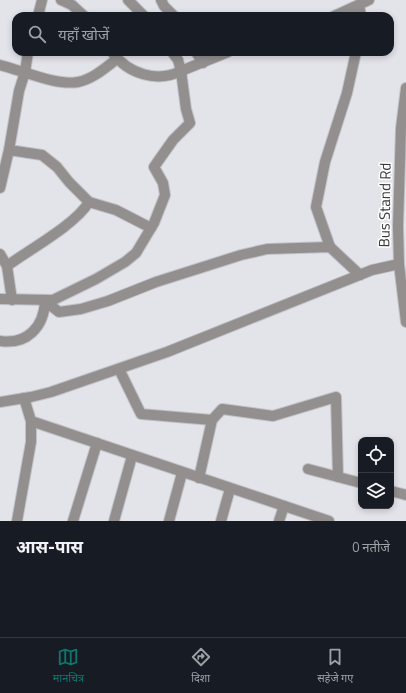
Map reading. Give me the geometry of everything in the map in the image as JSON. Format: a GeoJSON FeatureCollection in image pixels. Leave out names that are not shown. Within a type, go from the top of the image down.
{"type":"FeatureCollection","features":[{"type":"Feature","properties":{"kind":"street"},"geometry":{"type":"LineString","coordinates":[[39,12],[42,0]]}},
{"type":"Feature","properties":{"kind":"street"},"geometry":{"type":"LineString","coordinates":[[61,0],[72,5],[80,12]]}},
{"type":"Feature","properties":{"kind":"street"},"geometry":{"type":"LineString","coordinates":[[128,0],[140,12]]}},
{"type":"Feature","properties":{"kind":"street"},"geometry":{"type":"LineString","coordinates":[[161,0],[170,12]]}},
{"type":"Feature","properties":{"kind":"street"},"geometry":{"type":"LineString","coordinates":[[343,12],[369,0]]}},
{"type":"Feature","properties":{"kind":"street"},"geometry":{"type":"LineString","coordinates":[[359,5],[360,12]]}},
{"type":"Feature","properties":{"kind":"street"},"geometry":{"type":"LineString","coordinates":[[0,188],[27,56]]}},
{"type":"Feature","properties":{"kind":"street"},"geometry":{"type":"LineString","coordinates":[[0,65],[53,80],[77,82],[96,75],[115,56],[136,71],[153,77],[171,75],[219,56]]}},
{"type":"Feature","properties":{"kind":"street"},"geometry":{"type":"LineString","coordinates":[[0,299],[53,300],[68,294],[125,262],[136,253],[151,228],[165,196],[163,183],[154,167],[173,140],[190,123],[186,109],[181,71],[178,60],[175,56]]}},
{"type":"Feature","properties":{"kind":"street"},"geometry":{"type":"LineString","coordinates":[[198,56],[202,63]]}},
{"type":"Feature","properties":{"kind":"street"},"geometry":{"type":"LineString","coordinates":[[355,56],[347,93],[325,162],[316,207],[330,248],[360,275]]}},
{"type":"Feature","properties":{"kind":"street","name":"Bus Stand Rd"},"geometry":{"type":"LineString","coordinates":[[406,88],[401,128],[399,264],[406,322]]}},
{"type":"Feature","properties":{"kind":"street"},"geometry":{"type":"LineString","coordinates":[[9,150],[42,155],[57,167],[69,182],[89,202],[116,210],[151,228]]}},
{"type":"Feature","properties":{"kind":"street"},"geometry":{"type":"LineString","coordinates":[[7,266],[72,221],[84,211],[89,202]]}},
{"type":"Feature","properties":{"kind":"street"},"geometry":{"type":"LineString","coordinates":[[40,323],[58,312],[81,309],[108,301],[156,282],[267,249],[330,248]]}},
{"type":"Feature","properties":{"kind":"street"},"geometry":{"type":"LineString","coordinates":[[0,254],[7,266],[12,300]]}},
{"type":"Feature","properties":{"kind":"street"},"geometry":{"type":"LineString","coordinates":[[0,402],[51,392],[119,369],[167,352],[372,270],[399,264]]}},
{"type":"Feature","properties":{"kind":"street"},"geometry":{"type":"LineString","coordinates":[[45,301],[58,312]]}},
{"type":"Feature","properties":{"kind":"street"},"geometry":{"type":"LineString","coordinates":[[0,341],[9,342],[23,339],[33,334],[40,323],[45,309],[45,301]]}},
{"type":"Feature","properties":{"kind":"street"},"geometry":{"type":"LineString","coordinates":[[119,369],[141,414],[212,420]]}},
{"type":"Feature","properties":{"kind":"street"},"geometry":{"type":"LineString","coordinates":[[199,478],[212,420],[222,409],[272,416],[336,397],[338,477]]}},
{"type":"Feature","properties":{"kind":"street"},"geometry":{"type":"LineString","coordinates":[[17,521],[32,442],[31,421],[24,398]]}},
{"type":"Feature","properties":{"kind":"street"},"geometry":{"type":"LineString","coordinates":[[31,421],[327,521]]}},
{"type":"Feature","properties":{"kind":"street"},"geometry":{"type":"LineString","coordinates":[[73,521],[97,443]]}},
{"type":"Feature","properties":{"kind":"street"},"geometry":{"type":"LineString","coordinates":[[114,521],[132,456]]}},
{"type":"Feature","properties":{"kind":"street"},"geometry":{"type":"LineString","coordinates":[[308,468],[358,482]]}},
{"type":"Feature","properties":{"kind":"street"},"geometry":{"type":"LineString","coordinates":[[169,521],[182,473]]}},
{"type":"Feature","properties":{"kind":"street"},"geometry":{"type":"LineString","coordinates":[[221,521],[230,489]]}},
{"type":"Feature","properties":{"kind":"street"},"geometry":{"type":"LineString","coordinates":[[394,492],[406,496]]}},
{"type":"Feature","properties":{"kind":"street"},"geometry":{"type":"LineString","coordinates":[[279,521],[284,506]]}}]}
